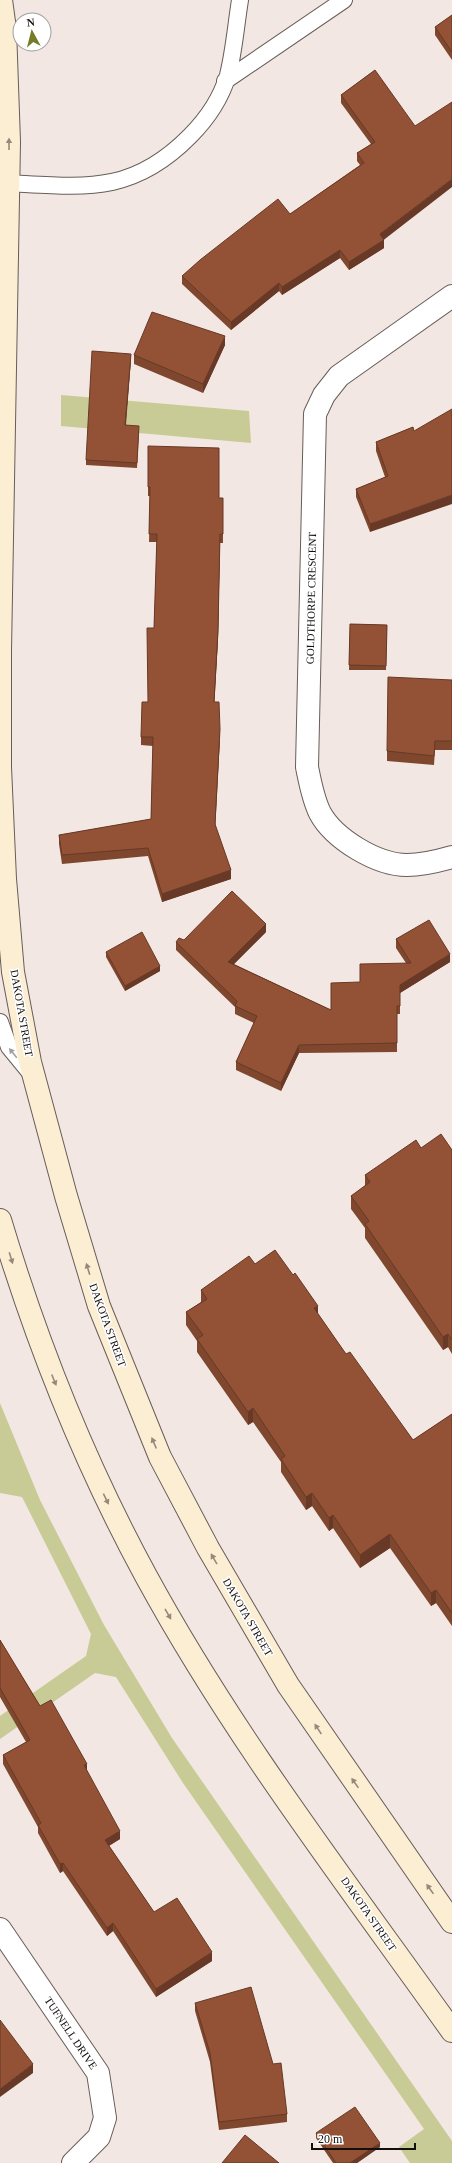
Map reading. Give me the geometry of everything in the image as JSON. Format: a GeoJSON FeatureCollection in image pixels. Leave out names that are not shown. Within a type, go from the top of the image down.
{"type":"FeatureCollection","features":[{"type":"Feature","properties":{"kind":"main road","name":"DAKOTA STREET"},"geometry":{"type":"LineString","coordinates":[[1,0],[5,29],[9,142],[0,651],[0,767],[13,972],[35,1079],[66,1196],[99,1306],[160,1457],[208,1548],[288,1685],[452,1922]]}},
{"type":"Feature","properties":{"kind":"main road","name":"DAKOTA STREET"},"geometry":{"type":"LineString","coordinates":[[0,1220],[45,1356],[74,1429],[106,1498],[146,1577],[187,1647],[232,1718],[282,1792],[452,2031]]}},
{"type":"Feature","properties":{"kind":"street","name":"GOLDTHORPE CRESCENT"},"geometry":{"type":"LineString","coordinates":[[452,296],[339,376],[324,395],[315,414],[307,766],[312,791],[320,814],[332,830],[351,846],[380,859],[406,865],[452,858]]}},
{"type":"Feature","properties":{"kind":"street","name":"TUFNELL DRIVE"},"geometry":{"type":"LineString","coordinates":[[0,1929],[98,2073],[105,2118],[99,2137],[73,2163]]}},
{"type":"Feature","properties":{"kind":"lane"},"geometry":{"type":"LineString","coordinates":[[8,183],[91,185],[121,181],[146,172],[174,153],[198,127],[215,104],[225,81],[240,0]]}},
{"type":"Feature","properties":{"kind":"lane"},"geometry":{"type":"LineString","coordinates":[[225,81],[344,0]]}},
{"type":"Feature","properties":{"kind":"lane"},"geometry":{"type":"LineString","coordinates":[[0,1022],[8,1047],[35,1079]]}},
{"type":"Feature","properties":{"kind":"green space"},"geometry":{"type":"Polygon","coordinates":[[[61,395],[249,411],[251,443],[61,426],[61,395]]]}},
{"type":"Feature","properties":{"kind":"green space"},"geometry":{"type":"Polygon","coordinates":[[[0,1403],[40,1500],[104,1625],[172,1738],[452,2141],[452,2163],[410,2163],[399,2147],[424,2129],[183,1783],[116,1677],[95,1673],[0,1739],[0,1716],[86,1656],[91,1634],[22,1497],[0,1493],[0,1403]]]}},
{"type":"Feature","properties":{"kind":"building"},"geometry":{"type":"Polygon","coordinates":[[[452,15],[452,52],[435,27],[452,15]]]}},
{"type":"Feature","properties":{"kind":"building"},"geometry":{"type":"Polygon","coordinates":[[[375,70],[415,126],[452,102],[452,179],[380,234],[384,240],[349,262],[340,250],[282,287],[279,283],[231,322],[182,276],[200,260],[278,199],[290,214],[364,163],[357,153],[375,142],[341,95],[375,70]]]}},
{"type":"Feature","properties":{"kind":"building"},"geometry":{"type":"Polygon","coordinates":[[[152,312],[225,336],[203,384],[134,355],[152,312]]]}},
{"type":"Feature","properties":{"kind":"building"},"geometry":{"type":"Polygon","coordinates":[[[92,351],[131,354],[125,425],[139,426],[137,463],[86,460],[92,351]]]}},
{"type":"Feature","properties":{"kind":"building"},"geometry":{"type":"Polygon","coordinates":[[[452,409],[452,495],[370,524],[356,489],[388,476],[376,442],[413,427],[414,431],[452,409]]]}},
{"type":"Feature","properties":{"kind":"building"},"geometry":{"type":"Polygon","coordinates":[[[148,446],[219,448],[219,498],[223,498],[223,534],[220,534],[218,630],[214,702],[219,702],[220,729],[215,824],[231,870],[162,894],[148,848],[62,855],[59,835],[151,819],[153,737],[141,737],[142,702],[148,702],[147,628],[154,628],[157,534],[149,534],[150,487],[148,487],[148,446]]]}},
{"type":"Feature","properties":{"kind":"building"},"geometry":{"type":"Polygon","coordinates":[[[350,624],[387,625],[386,666],[349,665],[350,624]]]}},
{"type":"Feature","properties":{"kind":"building"},"geometry":{"type":"Polygon","coordinates":[[[388,677],[452,680],[452,741],[435,741],[434,756],[387,751],[388,677]]]}},
{"type":"Feature","properties":{"kind":"building"},"geometry":{"type":"Polygon","coordinates":[[[232,891],[266,924],[228,962],[331,1010],[331,983],[360,982],[360,964],[411,963],[396,939],[429,920],[450,954],[400,985],[400,1006],[397,1006],[397,1043],[299,1045],[281,1083],[236,1062],[257,1016],[235,1006],[237,1001],[176,942],[179,938],[184,940],[232,891]]]}},
{"type":"Feature","properties":{"kind":"building"},"geometry":{"type":"Polygon","coordinates":[[[142,932],[160,966],[125,986],[106,952],[142,932]]]}},
{"type":"Feature","properties":{"kind":"building"},"geometry":{"type":"Polygon","coordinates":[[[441,1134],[452,1150],[452,1340],[448,1334],[443,1337],[365,1224],[369,1221],[351,1196],[370,1182],[365,1175],[416,1140],[421,1148],[441,1134]]]}},
{"type":"Feature","properties":{"kind":"building"},"geometry":{"type":"Polygon","coordinates":[[[275,1250],[293,1275],[295,1273],[318,1306],[314,1308],[346,1354],[350,1352],[413,1440],[452,1414],[452,1613],[436,1590],[431,1593],[390,1534],[360,1555],[333,1515],[329,1518],[312,1493],[306,1497],[281,1459],[285,1456],[253,1408],[248,1412],[197,1339],[203,1335],[186,1312],[207,1299],[201,1290],[249,1256],[255,1264],[275,1250]]]}},
{"type":"Feature","properties":{"kind":"building"},"geometry":{"type":"Polygon","coordinates":[[[0,1640],[40,1706],[51,1700],[87,1764],[84,1765],[120,1831],[105,1840],[154,1912],[177,1898],[212,1952],[156,1989],[113,1923],[107,1928],[63,1863],[60,1864],[38,1825],[41,1823],[3,1755],[30,1740],[0,1688],[0,1640]]]}},
{"type":"Feature","properties":{"kind":"building"},"geometry":{"type":"Polygon","coordinates":[[[251,1987],[273,2064],[281,2063],[287,2114],[219,2122],[210,2053],[195,2003],[251,1987]]]}},
{"type":"Feature","properties":{"kind":"building"},"geometry":{"type":"Polygon","coordinates":[[[0,2020],[33,2064],[0,2089],[0,2020]]]}},
{"type":"Feature","properties":{"kind":"building"},"geometry":{"type":"Polygon","coordinates":[[[355,2107],[380,2143],[350,2163],[336,2163],[316,2133],[355,2107]]]}},
{"type":"Feature","properties":{"kind":"building"},"geometry":{"type":"Polygon","coordinates":[[[245,2135],[279,2163],[222,2163],[245,2135]]]}}]}
